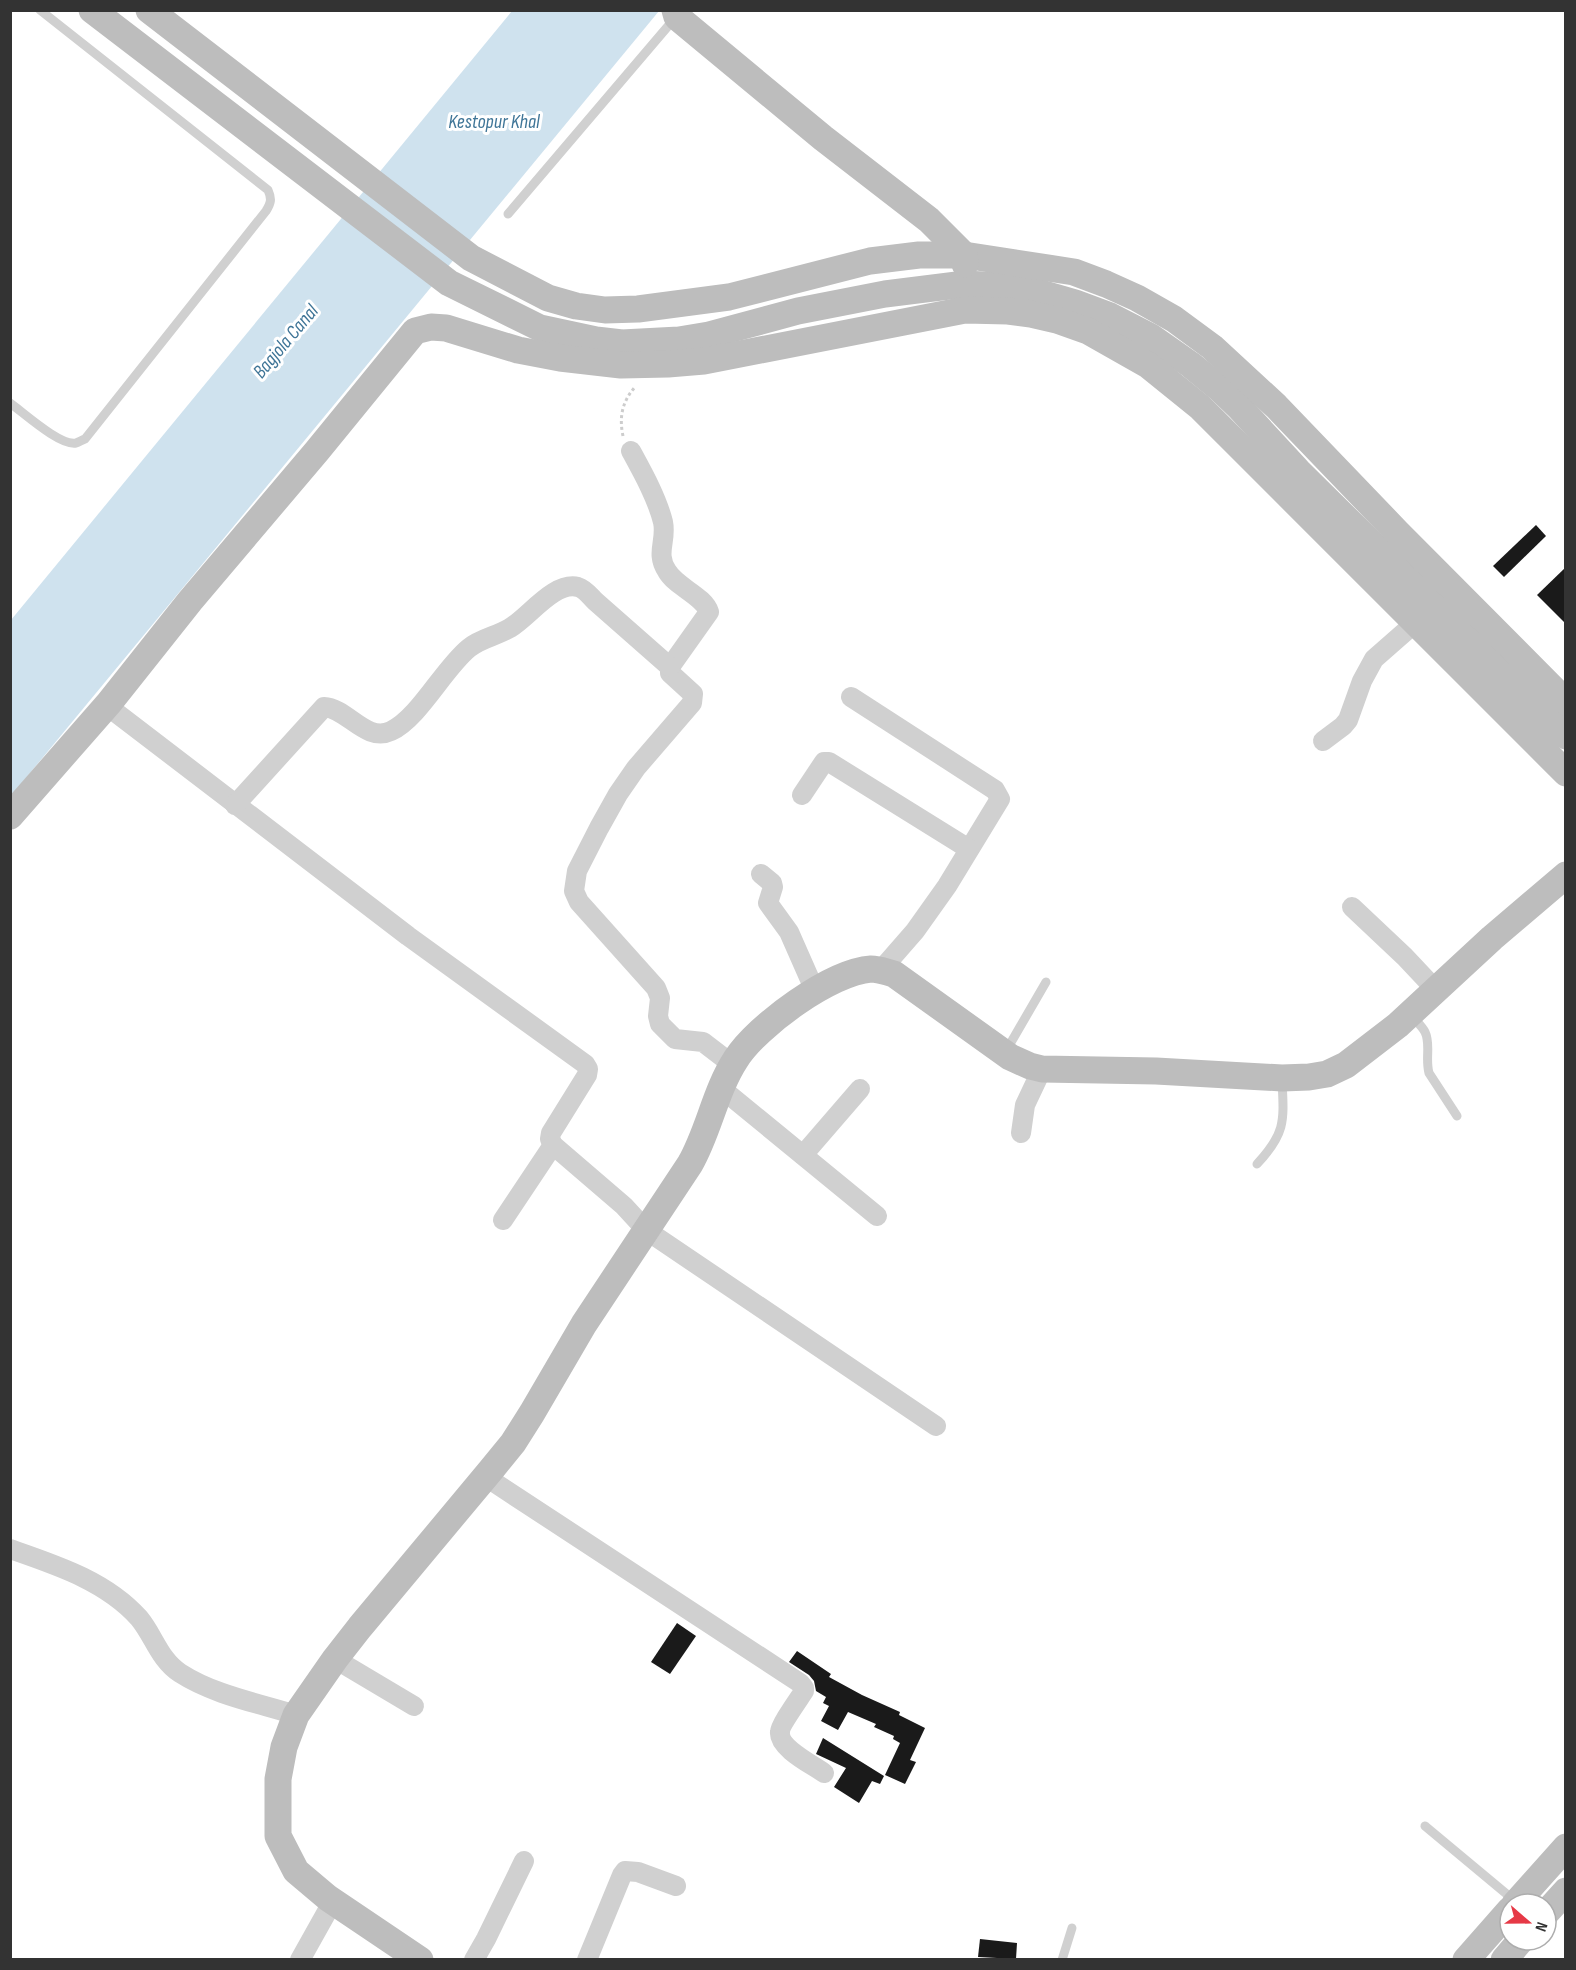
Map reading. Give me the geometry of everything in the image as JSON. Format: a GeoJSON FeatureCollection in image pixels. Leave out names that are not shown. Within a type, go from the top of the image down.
{"type":"FeatureCollection","features":[{"type":"Feature","properties":{"kind":"street"},"geometry":{"type":"LineString","coordinates":[[92,10],[449,284],[540,328],[622,343],[679,340],[709,335],[798,311],[885,294],[965,297],[1008,311],[1057,320],[1088,332],[1148,365],[1200,407],[1566,773]]}},
{"type":"Feature","properties":{"kind":"street"},"geometry":{"type":"LineString","coordinates":[[675,13],[832,145],[929,220],[964,255],[965,297]]}},
{"type":"Feature","properties":{"kind":"street"},"geometry":{"type":"LineString","coordinates":[[157,16],[471,258],[548,298],[576,306],[605,310],[638,309],[729,297],[870,261],[919,255],[964,255],[1074,272],[1106,284],[1174,320],[1212,347],[1276,406],[1396,532],[1566,702]]}},
{"type":"Feature","properties":{"kind":"street"},"geometry":{"type":"LineString","coordinates":[[10,816],[106,705],[415,331],[432,327],[446,328],[518,350],[561,358],[621,364],[704,361],[965,297],[1020,289],[1075,303],[1110,316],[1151,337],[1191,365],[1240,408],[1298,471],[1566,736]]}},
{"type":"Feature","properties":{"kind":"street"},"geometry":{"type":"LineString","coordinates":[[631,451],[644,474],[663,522],[664,532],[660,556],[662,563],[668,574],[705,605],[709,612],[670,667],[670,673],[693,694],[692,703],[636,768],[618,794],[577,871],[574,891],[579,902],[656,988],[660,998],[658,1016],[660,1024],[675,1039],[703,1042],[727,1077],[803,1155],[877,1215]]}},
{"type":"Feature","properties":{"kind":"street"},"geometry":{"type":"LineString","coordinates":[[235,805],[324,707],[333,709],[374,732],[382,734],[390,731],[409,716],[468,648],[516,625],[557,589],[569,586],[579,587],[585,591],[670,667]]}},
{"type":"Feature","properties":{"kind":"street"},"geometry":{"type":"LineString","coordinates":[[1323,741],[1348,720],[1362,681],[1374,659],[1415,623]]}},
{"type":"Feature","properties":{"kind":"street"},"geometry":{"type":"LineString","coordinates":[[851,697],[995,790],[999,795],[998,803],[947,886],[915,931],[881,970]]}},
{"type":"Feature","properties":{"kind":"street"},"geometry":{"type":"LineString","coordinates":[[106,705],[408,936],[585,1064],[588,1070],[587,1075],[551,1133],[550,1139],[553,1145],[624,1206],[646,1230],[936,1426]]}},
{"type":"Feature","properties":{"kind":"street"},"geometry":{"type":"LineString","coordinates":[[802,795],[824,762],[829,762],[969,849]]}},
{"type":"Feature","properties":{"kind":"street"},"geometry":{"type":"LineString","coordinates":[[761,874],[772,883],[769,904],[789,932],[814,991]]}},
{"type":"Feature","properties":{"kind":"street"},"geometry":{"type":"LineString","coordinates":[[420,1959],[333,1901],[296,1871],[278,1836],[278,1779],[284,1747],[296,1715],[335,1659],[513,1443],[584,1324],[699,1148],[727,1077],[748,1042],[784,1011],[814,991],[837,979],[870,969],[894,974],[1005,1053],[1030,1066],[1042,1069],[1156,1071],[1282,1078],[1327,1074],[1346,1065],[1366,1051],[1566,875]]}},
{"type":"Feature","properties":{"kind":"street"},"geometry":{"type":"LineString","coordinates":[[1352,907],[1436,990]]}},
{"type":"Feature","properties":{"kind":"street"},"geometry":{"type":"LineString","coordinates":[[1021,1134],[1025,1105],[1042,1069]]}},
{"type":"Feature","properties":{"kind":"street"},"geometry":{"type":"LineString","coordinates":[[803,1155],[860,1089]]}},
{"type":"Feature","properties":{"kind":"street"},"geometry":{"type":"LineString","coordinates":[[503,1220],[553,1145]]}},
{"type":"Feature","properties":{"kind":"street"},"geometry":{"type":"LineString","coordinates":[[486,1477],[800,1683],[804,1691],[779,1731],[781,1739],[788,1749],[824,1773]]}},
{"type":"Feature","properties":{"kind":"street"},"geometry":{"type":"LineString","coordinates":[[10,1549],[89,1580],[118,1598],[140,1619],[164,1659],[179,1672],[207,1687],[296,1715]]}},
{"type":"Feature","properties":{"kind":"street"},"geometry":{"type":"LineString","coordinates":[[335,1659],[414,1707]]}},
{"type":"Feature","properties":{"kind":"street"},"geometry":{"type":"LineString","coordinates":[[1526,1892],[1566,1848]]}},
{"type":"Feature","properties":{"kind":"street"},"geometry":{"type":"LineString","coordinates":[[474,1959],[524,1861]]}},
{"type":"Feature","properties":{"kind":"street"},"geometry":{"type":"LineString","coordinates":[[587,1959],[625,1871],[638,1872],[676,1886]]}},
{"type":"Feature","properties":{"kind":"street"},"geometry":{"type":"LineString","coordinates":[[300,1959],[333,1901]]}},
{"type":"Feature","properties":{"kind":"street"},"geometry":{"type":"LineString","coordinates":[[1466,1959],[1498,1923]]}},
{"type":"Feature","properties":{"kind":"lane"},"geometry":{"type":"LineString","coordinates":[[10,403],[56,437],[76,443],[85,439],[271,203],[271,196],[267,190],[40,10]]}},
{"type":"Feature","properties":{"kind":"lane"},"geometry":{"type":"LineString","coordinates":[[508,214],[675,13]]}},
{"type":"Feature","properties":{"kind":"lane"},"geometry":{"type":"LineString","coordinates":[[1005,1053],[1046,982]]}},
{"type":"Feature","properties":{"kind":"lane"},"geometry":{"type":"LineString","coordinates":[[1410,1014],[1426,1034],[1429,1072],[1457,1116]]}},
{"type":"Feature","properties":{"kind":"lane"},"geometry":{"type":"LineString","coordinates":[[1257,1164],[1280,1132],[1283,1111],[1282,1078]]}},
{"type":"Feature","properties":{"kind":"lane"},"geometry":{"type":"LineString","coordinates":[[1425,1826],[1499,1892]]}},
{"type":"Feature","properties":{"kind":"lane"},"geometry":{"type":"LineString","coordinates":[[1062,1959],[1072,1928]]}},
{"type":"Feature","properties":{"kind":"path"},"geometry":{"type":"LineString","coordinates":[[631,451],[623,437],[620,424],[621,415],[623,404],[638,381],[642,364]]}},
{"type":"Feature","properties":{"kind":"water","name":"Kestopur Khal"},"geometry":{"type":"Polygon","coordinates":[[[512,11],[659,11],[11,796],[11,620],[512,11]]]}},
{"type":"Feature","properties":{"kind":"building"},"geometry":{"type":"Polygon","coordinates":[[[1536,525],[1546,536],[1504,577],[1493,566],[1536,525]]]}},
{"type":"Feature","properties":{"kind":"building"},"geometry":{"type":"Polygon","coordinates":[[[1566,567],[1566,624],[1537,595],[1566,567]]]}},
{"type":"Feature","properties":{"kind":"building"},"geometry":{"type":"Polygon","coordinates":[[[677,1623],[696,1636],[670,1674],[651,1662],[677,1623]]]}},
{"type":"Feature","properties":{"kind":"building"},"geometry":{"type":"Polygon","coordinates":[[[797,1651],[831,1674],[829,1677],[900,1712],[899,1715],[925,1728],[910,1760],[916,1762],[905,1784],[885,1775],[900,1743],[893,1739],[894,1736],[874,1727],[876,1724],[848,1712],[838,1730],[821,1721],[829,1706],[823,1703],[826,1697],[816,1691],[814,1681],[809,1675],[789,1662],[797,1651]]]}},
{"type":"Feature","properties":{"kind":"building"},"geometry":{"type":"Polygon","coordinates":[[[823,1738],[884,1776],[880,1784],[872,1781],[859,1803],[834,1787],[846,1768],[816,1754],[823,1738]]]}},
{"type":"Feature","properties":{"kind":"building"},"geometry":{"type":"Polygon","coordinates":[[[980,1939],[1017,1943],[1016,1959],[978,1957],[980,1939]]]}},
{"type":"Feature","properties":{"kind":"water label","name":"Bagjola Canal"},"geometry":{"type":"Point","coordinates":[285,341]}}]}
